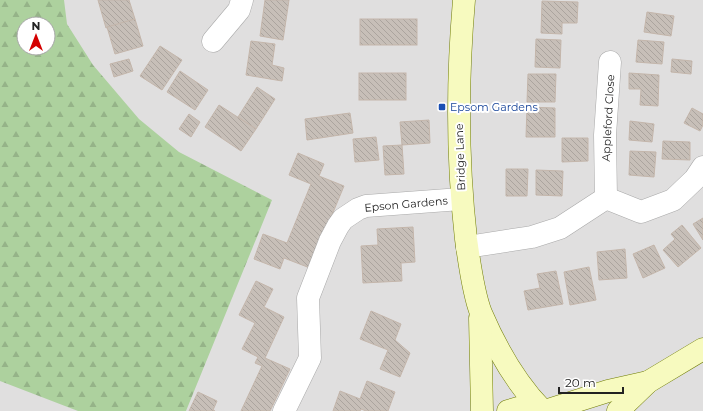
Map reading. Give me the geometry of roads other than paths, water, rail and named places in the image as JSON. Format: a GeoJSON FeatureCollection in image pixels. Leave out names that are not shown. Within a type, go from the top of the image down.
{"type":"FeatureCollection","features":[{"type":"Feature","properties":{"kind":"street"},"geometry":{"type":"LineString","coordinates":[[213,41],[239,10],[242,0]]}},
{"type":"Feature","properties":{"kind":"street","name":"Bridge Lane"},"geometry":{"type":"LineString","coordinates":[[464,0],[460,43],[458,152],[461,199],[467,247],[480,312],[482,411]]}},
{"type":"Feature","properties":{"kind":"street","name":"Appleford Close"},"geometry":{"type":"LineString","coordinates":[[606,198],[605,134],[610,62]]}},
{"type":"Feature","properties":{"kind":"street"},"geometry":{"type":"LineString","coordinates":[[467,247],[532,237],[560,228],[606,198],[641,212],[673,200],[695,179],[703,167]]}},
{"type":"Feature","properties":{"kind":"street","name":"Epson Gardens"},"geometry":{"type":"LineString","coordinates":[[284,411],[310,358],[308,298],[330,241],[343,219],[358,209],[366,206],[461,199]]}},
{"type":"Feature","properties":{"kind":"street","name":"Bridge Lane"},"geometry":{"type":"LineString","coordinates":[[480,312],[502,357],[513,374],[524,390],[544,410]]}},
{"type":"Feature","properties":{"kind":"street"},"geometry":{"type":"LineString","coordinates":[[618,411],[648,382],[703,349]]}},
{"type":"Feature","properties":{"kind":"street"},"geometry":{"type":"LineString","coordinates":[[508,411],[530,407],[544,410],[608,391],[648,382]]}},
{"type":"Feature","properties":{"kind":"place","name":"Epsom Gardens"},"geometry":{"type":"Point","coordinates":[442,107]}}]}
